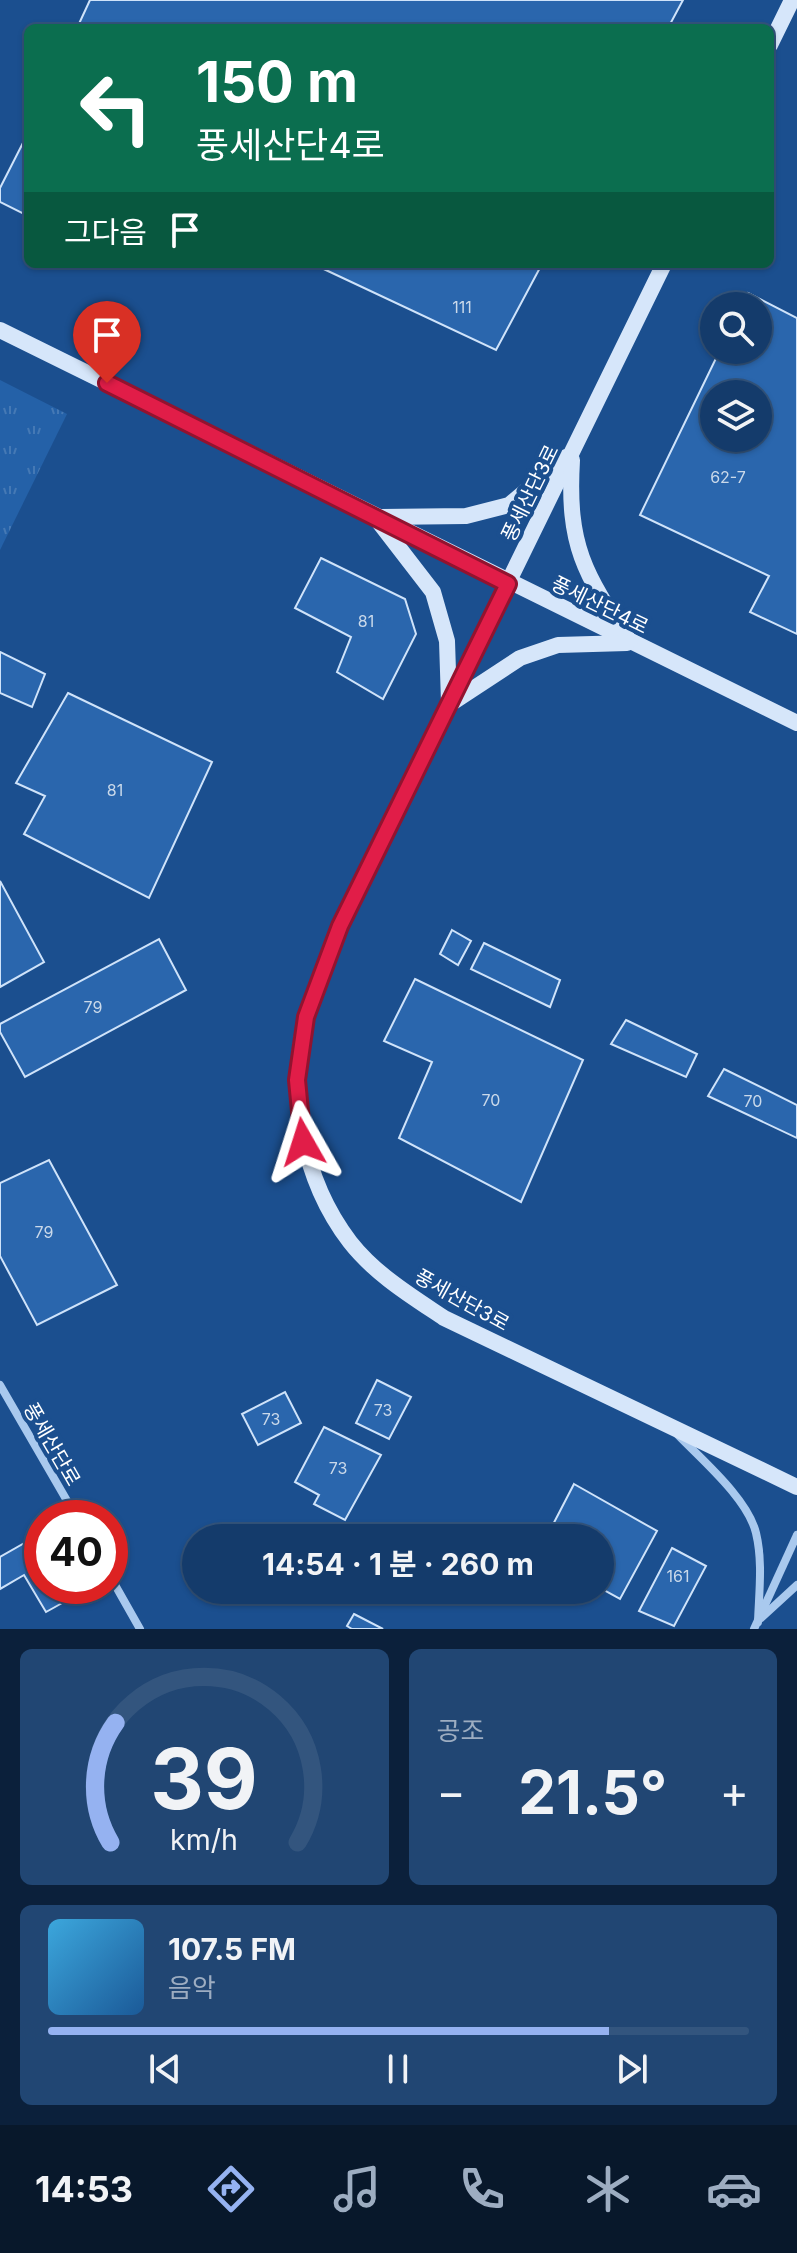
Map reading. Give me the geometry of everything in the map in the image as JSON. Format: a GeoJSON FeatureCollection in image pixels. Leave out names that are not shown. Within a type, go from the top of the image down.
{"type":"FeatureCollection","features":[{"type":"Feature","properties":{"kind":"street"},"geometry":{"type":"LineString","coordinates":[[774,37],[792,0]]}},
{"type":"Feature","properties":{"kind":"street","name":"풍세산단3로"},"geometry":{"type":"LineString","coordinates":[[662,268],[340,926],[306,1017],[297,1080],[303,1142],[324,1204],[352,1244],[395,1286],[444,1318],[797,1487]]}},
{"type":"Feature","properties":{"kind":"street","name":"풍세산단4로"},"geometry":{"type":"LineString","coordinates":[[0,330],[508,584],[797,723]]}},
{"type":"Feature","properties":{"kind":"street"},"geometry":{"type":"LineString","coordinates":[[375,518],[466,516],[509,505],[573,451]]}},
{"type":"Feature","properties":{"kind":"street"},"geometry":{"type":"LineString","coordinates":[[573,451],[570,508],[578,552],[591,583],[631,642]]}},
{"type":"Feature","properties":{"kind":"street"},"geometry":{"type":"LineString","coordinates":[[375,518],[433,592],[447,641],[449,705]]}},
{"type":"Feature","properties":{"kind":"street"},"geometry":{"type":"LineString","coordinates":[[449,705],[520,658],[558,645],[631,642]]}},
{"type":"Feature","properties":{"kind":"street","name":"풍세산단로"},"geometry":{"type":"LineString","coordinates":[[0,1385],[67,1500]]}},
{"type":"Feature","properties":{"kind":"street"},"geometry":{"type":"LineString","coordinates":[[669,1426],[733,1493],[756,1530],[761,1568],[756,1625]]}},
{"type":"Feature","properties":{"kind":"street"},"geometry":{"type":"LineString","coordinates":[[756,1625],[797,1535]]}},
{"type":"Feature","properties":{"kind":"street"},"geometry":{"type":"LineString","coordinates":[[756,1625],[797,1585]]}},
{"type":"Feature","properties":{"kind":"street"},"geometry":{"type":"LineString","coordinates":[[126,1604],[140,1629]]}},
{"type":"Feature","properties":{"kind":"green space"},"geometry":{"type":"Polygon","coordinates":[[[0,380],[67,414],[0,550],[0,380]]]}},
{"type":"Feature","properties":{"kind":"building"},"geometry":{"type":"Polygon","coordinates":[[[90,0],[683,0],[670,24],[79,24],[90,0]]]}},
{"type":"Feature","properties":{"kind":"building"},"geometry":{"type":"Polygon","coordinates":[[[24,141],[24,214],[0,202],[0,188],[24,141]]]}},
{"type":"Feature","properties":{"kind":"building"},"geometry":{"type":"Polygon","coordinates":[[[322,268],[540,268],[496,350],[322,268]]]}},
{"type":"Feature","properties":{"kind":"building"},"geometry":{"type":"Polygon","coordinates":[[[772,305],[797,318],[797,634],[750,612],[769,576],[640,515],[700,391],[700,452],[772,452],[772,380],[705,380],[713,364],[772,364],[772,305]]]}},
{"type":"Feature","properties":{"kind":"building"},"geometry":{"type":"Polygon","coordinates":[[[321,558],[405,599],[416,634],[383,699],[337,672],[351,637],[295,608],[321,558]]]}},
{"type":"Feature","properties":{"kind":"building"},"geometry":{"type":"Polygon","coordinates":[[[0,652],[45,674],[32,707],[0,693],[0,652]]]}},
{"type":"Feature","properties":{"kind":"building"},"geometry":{"type":"Polygon","coordinates":[[[68,693],[212,762],[149,898],[24,834],[45,796],[16,783],[68,693]]]}},
{"type":"Feature","properties":{"kind":"building"},"geometry":{"type":"Polygon","coordinates":[[[0,881],[44,962],[0,987],[0,881]]]}},
{"type":"Feature","properties":{"kind":"building"},"geometry":{"type":"Polygon","coordinates":[[[452,930],[471,941],[458,965],[440,954],[452,930]]]}},
{"type":"Feature","properties":{"kind":"building"},"geometry":{"type":"Polygon","coordinates":[[[159,939],[186,990],[25,1077],[0,1032],[0,1024],[159,939]]]}},
{"type":"Feature","properties":{"kind":"building"},"geometry":{"type":"Polygon","coordinates":[[[484,943],[560,980],[550,1007],[471,969],[484,943]]]}},
{"type":"Feature","properties":{"kind":"building"},"geometry":{"type":"Polygon","coordinates":[[[415,979],[583,1060],[521,1202],[399,1138],[432,1062],[384,1041],[415,979]]]}},
{"type":"Feature","properties":{"kind":"building"},"geometry":{"type":"Polygon","coordinates":[[[626,1020],[697,1054],[686,1077],[611,1044],[626,1020]]]}},
{"type":"Feature","properties":{"kind":"building"},"geometry":{"type":"Polygon","coordinates":[[[724,1069],[797,1105],[797,1138],[708,1096],[724,1069]]]}},
{"type":"Feature","properties":{"kind":"building"},"geometry":{"type":"Polygon","coordinates":[[[49,1160],[117,1285],[37,1325],[0,1256],[0,1183],[49,1160]]]}},
{"type":"Feature","properties":{"kind":"building"},"geometry":{"type":"Polygon","coordinates":[[[377,1380],[411,1397],[389,1439],[356,1423],[377,1380]]]}},
{"type":"Feature","properties":{"kind":"building"},"geometry":{"type":"Polygon","coordinates":[[[285,1392],[301,1423],[258,1445],[242,1414],[285,1392]]]}},
{"type":"Feature","properties":{"kind":"building"},"geometry":{"type":"Polygon","coordinates":[[[324,1427],[381,1455],[345,1520],[314,1504],[319,1495],[295,1482],[324,1427]]]}},
{"type":"Feature","properties":{"kind":"building"},"geometry":{"type":"Polygon","coordinates":[[[574,1484],[657,1531],[620,1599],[614,1596],[614,1524],[553,1524],[574,1484]]]}},
{"type":"Feature","properties":{"kind":"building"},"geometry":{"type":"Polygon","coordinates":[[[24,1543],[24,1575],[0,1589],[0,1557],[24,1543]]]}},
{"type":"Feature","properties":{"kind":"building"},"geometry":{"type":"Polygon","coordinates":[[[672,1548],[706,1566],[674,1626],[639,1611],[672,1548]]]}},
{"type":"Feature","properties":{"kind":"building"},"geometry":{"type":"Polygon","coordinates":[[[41,1604],[60,1604],[46,1612],[41,1604]]]}},
{"type":"Feature","properties":{"kind":"building"},"geometry":{"type":"Polygon","coordinates":[[[354,1614],[383,1629],[352,1629],[347,1626],[354,1614]]]}},
{"type":"Feature","properties":{"kind":"route"},"geometry":{"type":"LineString","coordinates":[[107,383],[508,584],[340,926],[306,1017],[297,1080],[303,1142]]}}]}
